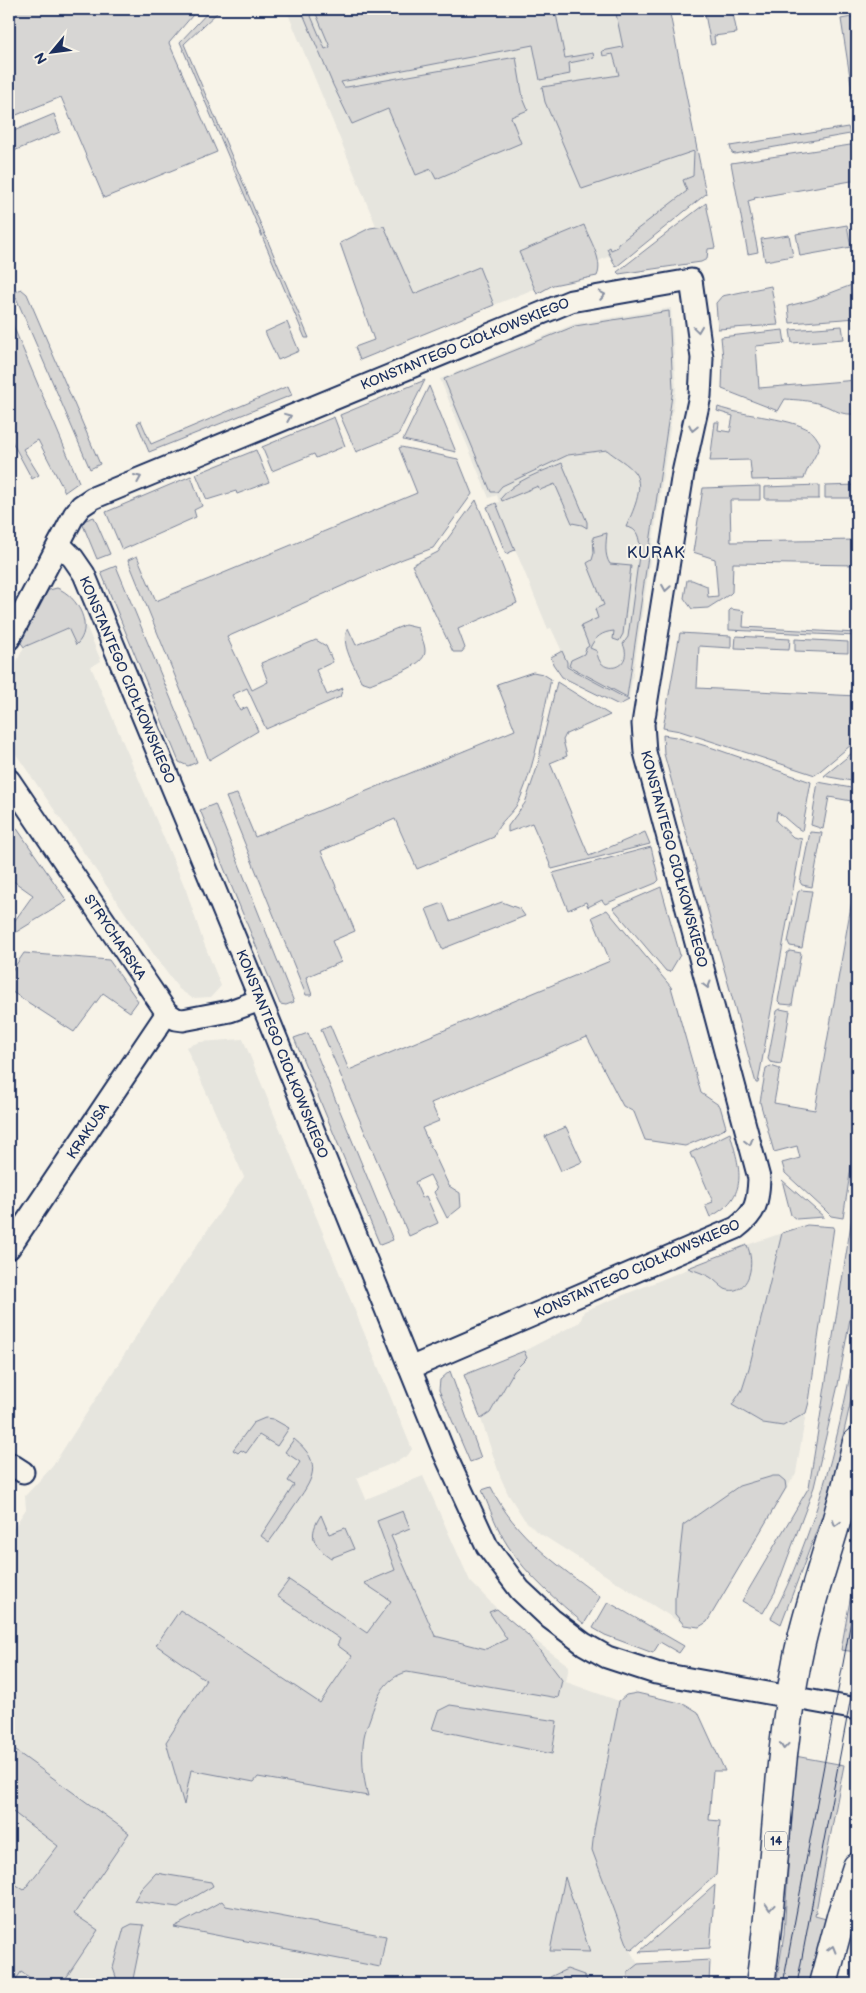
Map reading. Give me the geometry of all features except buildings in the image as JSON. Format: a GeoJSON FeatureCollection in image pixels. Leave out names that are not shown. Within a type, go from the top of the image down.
{"type":"FeatureCollection","features":[{"type":"Feature","properties":{"kind":"main road","name":"14"},"geometry":{"type":"LineString","coordinates":[[760,1984],[768,1930],[785,1738],[791,1697],[804,1631],[841,1507],[857,1442]]}},
{"type":"Feature","properties":{"kind":"main road"},"geometry":{"type":"LineString","coordinates":[[822,1984],[857,1867]]}},
{"type":"Feature","properties":{"kind":"street","name":"KONSTANTEGO CIOŁKOWSKIEGO"},"geometry":{"type":"LineString","coordinates":[[410,1368],[736,1228],[746,1221],[755,1210],[759,1178],[645,752],[643,735],[643,724],[683,473],[700,396],[702,358],[691,280],[571,301],[93,498],[81,506],[74,515],[59,544],[73,558],[84,574],[443,1450],[487,1546],[520,1590],[551,1619],[584,1644],[607,1657],[628,1665],[688,1680],[857,1708]]}},
{"type":"Feature","properties":{"kind":"street"},"geometry":{"type":"LineString","coordinates":[[9,639],[59,544]]}},
{"type":"Feature","properties":{"kind":"street","name":"STRYCHARSKA"},"geometry":{"type":"LineString","coordinates":[[9,780],[167,1013]]}},
{"type":"Feature","properties":{"kind":"street"},"geometry":{"type":"LineString","coordinates":[[167,1013],[176,1019],[182,1020],[230,1012],[260,1000]]}},
{"type":"Feature","properties":{"kind":"street","name":"KRAKUSA"},"geometry":{"type":"LineString","coordinates":[[9,1248],[167,1013]]}},
{"type":"Feature","properties":{"kind":"shaded area"},"geometry":{"type":"Polygon","coordinates":[[[9,9],[198,9],[169,43],[217,152],[104,198],[61,97],[9,118],[9,9]]]}},
{"type":"Feature","properties":{"kind":"shaded area"},"geometry":{"type":"Polygon","coordinates":[[[211,9],[221,9],[184,44],[309,338],[305,338],[180,42],[211,9]]]}},
{"type":"Feature","properties":{"kind":"shaded area"},"geometry":{"type":"Polygon","coordinates":[[[286,9],[667,9],[694,150],[693,176],[689,197],[610,256],[383,350],[377,228],[286,9]]]}},
{"type":"Feature","properties":{"kind":"shaded area"},"geometry":{"type":"Polygon","coordinates":[[[301,9],[308,9],[325,49],[330,47],[314,9],[555,9],[565,58],[593,53],[594,58],[569,63],[570,74],[540,80],[533,45],[341,82],[344,87],[347,87],[516,57],[523,98],[528,110],[511,117],[521,143],[436,179],[431,169],[416,175],[388,109],[352,124],[333,85],[301,9]]]}},
{"type":"Feature","properties":{"kind":"shaded area"},"geometry":{"type":"Polygon","coordinates":[[[615,9],[669,9],[706,194],[616,267],[607,249],[610,247],[611,250],[618,247],[618,244],[687,191],[683,180],[693,176],[694,151],[582,189],[545,102],[542,87],[619,75],[613,54],[603,56],[602,51],[623,47],[615,9]]]}},
{"type":"Feature","properties":{"kind":"shaded area"},"geometry":{"type":"Polygon","coordinates":[[[704,9],[732,9],[737,33],[714,36],[715,44],[711,45],[704,9]]]}},
{"type":"Feature","properties":{"kind":"shaded area"},"geometry":{"type":"Polygon","coordinates":[[[857,16],[857,122],[841,19],[857,16]]]}},
{"type":"Feature","properties":{"kind":"shaded area"},"geometry":{"type":"Polygon","coordinates":[[[54,114],[60,132],[9,153],[9,133],[54,114]]]}},
{"type":"Feature","properties":{"kind":"shaded area"},"geometry":{"type":"Polygon","coordinates":[[[848,127],[850,134],[735,154],[732,153],[730,146],[848,127]]]}},
{"type":"Feature","properties":{"kind":"shaded area"},"geometry":{"type":"Polygon","coordinates":[[[857,144],[857,180],[754,198],[748,201],[758,252],[748,254],[731,163],[857,144]]]}},
{"type":"Feature","properties":{"kind":"shaded area"},"geometry":{"type":"Polygon","coordinates":[[[706,203],[715,248],[708,249],[707,259],[701,262],[619,274],[617,272],[706,203]]]}},
{"type":"Feature","properties":{"kind":"shaded area"},"geometry":{"type":"Polygon","coordinates":[[[584,225],[599,264],[597,276],[553,285],[537,294],[519,252],[584,225]]]}},
{"type":"Feature","properties":{"kind":"shaded area"},"geometry":{"type":"Polygon","coordinates":[[[847,225],[851,247],[800,256],[796,234],[847,225]]]}},
{"type":"Feature","properties":{"kind":"shaded area"},"geometry":{"type":"Polygon","coordinates":[[[384,226],[414,294],[479,267],[494,305],[360,360],[355,347],[374,340],[340,243],[370,228],[384,226]]]}},
{"type":"Feature","properties":{"kind":"shaded area"},"geometry":{"type":"Polygon","coordinates":[[[789,235],[793,256],[765,261],[761,239],[789,235]]]}},
{"type":"Feature","properties":{"kind":"shaded area"},"geometry":{"type":"Polygon","coordinates":[[[857,283],[857,318],[790,323],[788,306],[812,300],[857,283]]]}},
{"type":"Feature","properties":{"kind":"shaded area"},"geometry":{"type":"Polygon","coordinates":[[[771,286],[778,325],[718,329],[716,303],[722,296],[771,286]]]}},
{"type":"Feature","properties":{"kind":"shaded area"},"geometry":{"type":"Polygon","coordinates":[[[21,289],[27,294],[100,464],[90,469],[14,293],[21,289]]]}},
{"type":"Feature","properties":{"kind":"shaded area"},"geometry":{"type":"Polygon","coordinates":[[[671,308],[676,389],[629,700],[567,667],[567,662],[551,628],[548,629],[496,503],[499,502],[497,495],[489,498],[440,379],[574,324],[671,308]]]}},
{"type":"Feature","properties":{"kind":"shaded area"},"geometry":{"type":"Polygon","coordinates":[[[669,311],[673,389],[627,697],[569,666],[571,660],[584,654],[589,646],[581,626],[598,618],[595,609],[604,605],[587,563],[592,560],[594,553],[593,537],[607,533],[606,553],[610,564],[631,566],[623,634],[619,641],[613,639],[614,631],[602,634],[594,641],[590,648],[597,651],[603,665],[609,667],[615,667],[624,659],[623,644],[628,637],[640,548],[635,531],[626,527],[638,493],[638,479],[635,473],[607,450],[568,455],[502,486],[497,492],[491,492],[444,379],[575,326],[669,311]]]}},
{"type":"Feature","properties":{"kind":"shaded area"},"geometry":{"type":"Polygon","coordinates":[[[9,316],[79,482],[65,492],[38,440],[23,449],[39,475],[32,479],[9,436],[9,316]]]}},
{"type":"Feature","properties":{"kind":"shaded area"},"geometry":{"type":"Polygon","coordinates":[[[287,322],[299,351],[278,360],[265,332],[287,322]]]}},
{"type":"Feature","properties":{"kind":"shaded area"},"geometry":{"type":"Polygon","coordinates":[[[842,326],[844,339],[792,343],[790,330],[842,326]]]}},
{"type":"Feature","properties":{"kind":"shaded area"},"geometry":{"type":"Polygon","coordinates":[[[783,330],[785,343],[756,346],[759,388],[857,380],[857,414],[841,413],[826,406],[802,400],[785,399],[778,411],[722,389],[723,358],[721,337],[783,330]]]}},
{"type":"Feature","properties":{"kind":"shaded area"},"geometry":{"type":"Polygon","coordinates":[[[425,380],[398,435],[356,452],[340,415],[425,380]]]}},
{"type":"Feature","properties":{"kind":"shaded area"},"geometry":{"type":"Polygon","coordinates":[[[288,386],[292,395],[149,452],[137,423],[141,421],[151,444],[288,386]]]}},
{"type":"Feature","properties":{"kind":"shaded area"},"geometry":{"type":"Polygon","coordinates":[[[429,386],[456,452],[403,440],[429,386]]]}},
{"type":"Feature","properties":{"kind":"shaded area"},"geometry":{"type":"Polygon","coordinates":[[[718,407],[795,424],[813,433],[820,443],[804,479],[752,480],[750,460],[710,461],[715,422],[719,422],[718,430],[730,432],[733,416],[717,411],[718,407]]]}},
{"type":"Feature","properties":{"kind":"shaded area"},"geometry":{"type":"Polygon","coordinates":[[[334,417],[345,446],[316,458],[314,454],[272,471],[262,447],[334,417]]]}},
{"type":"Feature","properties":{"kind":"shaded area"},"geometry":{"type":"Polygon","coordinates":[[[399,448],[458,459],[472,494],[433,548],[403,559],[227,637],[252,690],[268,682],[261,663],[316,640],[326,646],[333,662],[316,670],[327,695],[343,688],[340,697],[266,729],[247,688],[232,695],[240,710],[247,707],[258,731],[209,760],[128,560],[137,556],[156,601],[417,493],[399,448]]]}},
{"type":"Feature","properties":{"kind":"shaded area"},"geometry":{"type":"Polygon","coordinates":[[[256,450],[269,482],[237,494],[236,491],[207,500],[196,474],[256,450]]]}},
{"type":"Feature","properties":{"kind":"shaded area"},"geometry":{"type":"Polygon","coordinates":[[[562,463],[587,522],[587,528],[572,523],[555,484],[540,490],[538,486],[502,501],[501,498],[507,491],[521,481],[562,463]]]}},
{"type":"Feature","properties":{"kind":"shaded area"},"geometry":{"type":"Polygon","coordinates":[[[191,476],[202,506],[194,510],[196,517],[122,550],[106,512],[191,476]]]}},
{"type":"Feature","properties":{"kind":"shaded area"},"geometry":{"type":"Polygon","coordinates":[[[819,485],[819,499],[765,499],[765,487],[819,485]]]}},
{"type":"Feature","properties":{"kind":"shaded area"},"geometry":{"type":"Polygon","coordinates":[[[857,485],[857,498],[825,498],[825,486],[857,485]]]}},
{"type":"Feature","properties":{"kind":"shaded area"},"geometry":{"type":"Polygon","coordinates":[[[760,486],[760,500],[730,500],[731,542],[857,540],[857,565],[733,563],[732,592],[708,608],[692,609],[684,598],[687,580],[707,586],[708,597],[718,596],[715,559],[693,552],[703,488],[760,486]]]}},
{"type":"Feature","properties":{"kind":"shaded area"},"geometry":{"type":"Polygon","coordinates":[[[476,500],[517,603],[458,629],[465,648],[462,652],[453,652],[412,565],[438,552],[476,500]]]}},
{"type":"Feature","properties":{"kind":"shaded area"},"geometry":{"type":"Polygon","coordinates":[[[496,503],[515,550],[506,554],[487,507],[496,503]]]}},
{"type":"Feature","properties":{"kind":"shaded area"},"geometry":{"type":"Polygon","coordinates":[[[94,517],[110,554],[97,559],[83,525],[83,521],[94,517]]]}},
{"type":"Feature","properties":{"kind":"shaded area"},"geometry":{"type":"Polygon","coordinates":[[[116,566],[197,762],[188,766],[179,762],[101,572],[116,566]]]}},
{"type":"Feature","properties":{"kind":"shaded area"},"geometry":{"type":"Polygon","coordinates":[[[57,588],[72,598],[81,613],[84,630],[81,638],[76,645],[68,628],[24,647],[19,640],[45,591],[57,588]]]}},
{"type":"Feature","properties":{"kind":"shaded area"},"geometry":{"type":"Polygon","coordinates":[[[731,609],[744,611],[743,627],[857,633],[857,636],[729,630],[729,611],[731,609]]]}},
{"type":"Feature","properties":{"kind":"shaded area"},"geometry":{"type":"Polygon","coordinates":[[[86,625],[101,661],[91,667],[186,890],[221,986],[211,997],[192,998],[179,989],[9,744],[9,677],[24,647],[68,628],[83,638],[86,625]]]}},
{"type":"Feature","properties":{"kind":"shaded area"},"geometry":{"type":"Polygon","coordinates":[[[405,625],[418,628],[425,648],[423,657],[411,667],[370,684],[361,681],[345,641],[348,628],[356,645],[405,625]]]}},
{"type":"Feature","properties":{"kind":"shaded area"},"geometry":{"type":"Polygon","coordinates":[[[680,633],[731,636],[731,648],[699,646],[697,688],[857,696],[857,740],[815,775],[680,731],[663,728],[680,633]]]}},
{"type":"Feature","properties":{"kind":"shaded area"},"geometry":{"type":"Polygon","coordinates":[[[736,636],[790,639],[789,650],[735,648],[736,636]]]}},
{"type":"Feature","properties":{"kind":"shaded area"},"geometry":{"type":"Polygon","coordinates":[[[795,639],[848,642],[848,653],[795,651],[795,639]]]}},
{"type":"Feature","properties":{"kind":"shaded area"},"geometry":{"type":"Polygon","coordinates":[[[562,651],[567,667],[629,700],[619,705],[562,677],[553,664],[551,657],[562,651]]]}},
{"type":"Feature","properties":{"kind":"shaded area"},"geometry":{"type":"Polygon","coordinates":[[[533,672],[543,674],[551,679],[538,740],[526,785],[520,799],[499,826],[494,837],[417,869],[395,819],[321,851],[355,931],[332,941],[341,962],[306,977],[312,995],[306,995],[226,797],[237,794],[255,837],[515,730],[497,684],[533,672]]]}},
{"type":"Feature","properties":{"kind":"shaded area"},"geometry":{"type":"Polygon","coordinates":[[[557,682],[610,715],[566,734],[563,740],[567,756],[550,763],[589,856],[645,832],[650,844],[552,869],[532,823],[508,832],[508,826],[525,803],[539,762],[557,682]]]}},
{"type":"Feature","properties":{"kind":"shaded area"},"geometry":{"type":"Polygon","coordinates":[[[663,735],[713,748],[811,782],[802,831],[777,812],[776,821],[793,837],[802,839],[758,1083],[756,1083],[664,754],[663,735]]]}},
{"type":"Feature","properties":{"kind":"shaded area"},"geometry":{"type":"Polygon","coordinates":[[[857,749],[857,782],[824,776],[857,749]]]}},
{"type":"Feature","properties":{"kind":"shaded area"},"geometry":{"type":"Polygon","coordinates":[[[818,782],[857,789],[857,802],[829,797],[823,829],[811,825],[818,782]]]}},
{"type":"Feature","properties":{"kind":"shaded area"},"geometry":{"type":"Polygon","coordinates":[[[215,804],[294,1002],[286,1005],[280,1004],[200,810],[215,804]]]}},
{"type":"Feature","properties":{"kind":"shaded area"},"geometry":{"type":"Polygon","coordinates":[[[9,817],[67,901],[13,934],[9,934],[9,924],[11,926],[33,895],[9,878],[9,817]]]}},
{"type":"Feature","properties":{"kind":"shaded area"},"geometry":{"type":"Polygon","coordinates":[[[810,832],[822,833],[812,887],[802,885],[800,882],[810,832]]]}},
{"type":"Feature","properties":{"kind":"shaded area"},"geometry":{"type":"Polygon","coordinates":[[[651,847],[659,880],[656,883],[605,904],[602,900],[588,907],[586,902],[568,910],[553,873],[651,847]]]}},
{"type":"Feature","properties":{"kind":"shaded area"},"geometry":{"type":"Polygon","coordinates":[[[857,872],[857,1130],[843,1218],[831,1216],[785,1173],[782,1163],[800,1158],[797,1146],[774,1152],[760,1102],[766,1068],[771,1066],[780,1069],[774,1103],[815,1110],[857,872]]]}},
{"type":"Feature","properties":{"kind":"shaded area"},"geometry":{"type":"Polygon","coordinates":[[[661,887],[680,955],[670,972],[666,971],[613,908],[661,887]]]}},
{"type":"Feature","properties":{"kind":"shaded area"},"geometry":{"type":"Polygon","coordinates":[[[801,890],[812,891],[802,948],[790,946],[788,942],[798,892],[801,890]]]}},
{"type":"Feature","properties":{"kind":"shaded area"},"geometry":{"type":"Polygon","coordinates":[[[502,902],[520,909],[525,916],[442,949],[426,909],[443,903],[450,921],[502,902]]]}},
{"type":"Feature","properties":{"kind":"shaded area"},"geometry":{"type":"Polygon","coordinates":[[[607,910],[671,987],[701,1093],[720,1106],[726,1127],[685,1146],[645,1140],[634,1112],[623,1106],[587,1037],[431,1103],[439,1121],[422,1128],[449,1186],[460,1193],[461,1207],[447,1218],[434,1192],[437,1189],[430,1175],[415,1182],[422,1198],[426,1196],[438,1223],[409,1236],[321,1029],[330,1025],[349,1070],[610,961],[592,917],[607,910]]]}},
{"type":"Feature","properties":{"kind":"shaded area"},"geometry":{"type":"Polygon","coordinates":[[[790,951],[801,953],[792,1005],[781,1004],[778,1001],[787,953],[790,951]]]}},
{"type":"Feature","properties":{"kind":"shaded area"},"geometry":{"type":"Polygon","coordinates":[[[24,953],[109,960],[138,1001],[130,1012],[103,993],[74,1032],[9,990],[9,975],[24,953]]]}},
{"type":"Feature","properties":{"kind":"shaded area"},"geometry":{"type":"Polygon","coordinates":[[[780,1009],[790,1011],[781,1064],[770,1062],[768,1059],[777,1011],[780,1009]]]}},
{"type":"Feature","properties":{"kind":"shaded area"},"geometry":{"type":"Polygon","coordinates":[[[308,1033],[393,1240],[380,1245],[294,1038],[308,1033]]]}},
{"type":"Feature","properties":{"kind":"shaded area"},"geometry":{"type":"Polygon","coordinates":[[[243,1039],[412,1449],[408,1455],[398,1461],[357,1478],[366,1499],[423,1476],[470,1581],[497,1609],[520,1629],[569,1666],[566,1682],[619,1701],[592,1842],[629,1949],[638,1964],[629,1972],[627,1984],[9,1984],[9,1535],[26,1509],[25,1496],[52,1467],[158,1302],[244,1177],[186,1047],[200,1042],[243,1039]]]}},
{"type":"Feature","properties":{"kind":"shaded area"},"geometry":{"type":"Polygon","coordinates":[[[566,1127],[582,1162],[561,1171],[545,1136],[566,1127]]]}},
{"type":"Feature","properties":{"kind":"shaded area"},"geometry":{"type":"Polygon","coordinates":[[[730,1133],[739,1170],[737,1191],[723,1209],[710,1217],[705,1205],[713,1202],[690,1153],[730,1133]]]}},
{"type":"Feature","properties":{"kind":"shaded area"},"geometry":{"type":"Polygon","coordinates":[[[782,1180],[824,1217],[796,1219],[791,1215],[782,1180]]]}},
{"type":"Feature","properties":{"kind":"shaded area"},"geometry":{"type":"Polygon","coordinates":[[[857,1186],[857,1280],[838,1385],[814,1487],[775,1592],[763,1613],[742,1601],[809,1487],[857,1186]]]}},
{"type":"Feature","properties":{"kind":"shaded area"},"geometry":{"type":"Polygon","coordinates":[[[807,1225],[834,1227],[809,1402],[806,1413],[783,1426],[763,1423],[732,1405],[742,1390],[749,1368],[782,1233],[807,1225]]]}},
{"type":"Feature","properties":{"kind":"shaded area"},"geometry":{"type":"Polygon","coordinates":[[[782,1233],[749,1368],[742,1390],[732,1405],[763,1423],[783,1426],[806,1413],[796,1473],[707,1622],[684,1625],[536,1531],[524,1519],[508,1494],[500,1476],[481,1419],[490,1413],[514,1371],[527,1358],[524,1351],[580,1322],[584,1311],[747,1245],[782,1233]]]}},
{"type":"Feature","properties":{"kind":"shaded area"},"geometry":{"type":"Polygon","coordinates":[[[747,1245],[751,1260],[750,1271],[748,1279],[740,1288],[733,1290],[725,1289],[710,1277],[688,1268],[747,1245]]]}},
{"type":"Feature","properties":{"kind":"shaded area"},"geometry":{"type":"Polygon","coordinates":[[[857,1337],[857,1374],[835,1471],[823,1514],[781,1624],[771,1618],[794,1569],[819,1500],[841,1419],[857,1337]]]}},
{"type":"Feature","properties":{"kind":"shaded area"},"geometry":{"type":"Polygon","coordinates":[[[524,1351],[527,1358],[514,1371],[490,1413],[481,1419],[464,1375],[524,1351]]]}},
{"type":"Feature","properties":{"kind":"shaded area"},"geometry":{"type":"Polygon","coordinates":[[[450,1371],[481,1458],[470,1462],[439,1390],[440,1380],[450,1371]]]}},
{"type":"Feature","properties":{"kind":"shaded area"},"geometry":{"type":"Polygon","coordinates":[[[265,1418],[273,1419],[289,1428],[277,1446],[259,1435],[246,1453],[241,1450],[238,1453],[233,1450],[253,1423],[265,1418]]]}},
{"type":"Feature","properties":{"kind":"shaded area"},"geometry":{"type":"Polygon","coordinates":[[[294,1439],[310,1456],[312,1472],[306,1488],[269,1542],[261,1536],[294,1485],[288,1481],[300,1462],[285,1452],[294,1439]]]}},
{"type":"Feature","properties":{"kind":"shaded area"},"geometry":{"type":"Polygon","coordinates":[[[779,1476],[785,1481],[786,1488],[707,1622],[699,1627],[684,1625],[675,1614],[675,1597],[683,1525],[739,1486],[779,1476]]]}},
{"type":"Feature","properties":{"kind":"shaded area"},"geometry":{"type":"Polygon","coordinates":[[[491,1487],[512,1521],[525,1535],[553,1561],[600,1597],[584,1624],[534,1578],[508,1546],[497,1526],[482,1490],[491,1487]]]}},
{"type":"Feature","properties":{"kind":"shaded area"},"geometry":{"type":"Polygon","coordinates":[[[403,1511],[410,1528],[391,1536],[435,1636],[486,1649],[507,1639],[489,1612],[497,1609],[528,1635],[562,1680],[558,1698],[407,1672],[392,1679],[382,1689],[366,1730],[363,1744],[363,1759],[368,1796],[258,1777],[254,1782],[191,1770],[184,1805],[166,1742],[206,1680],[156,1645],[180,1610],[320,1703],[352,1656],[337,1645],[340,1639],[277,1596],[289,1580],[367,1633],[391,1601],[364,1583],[395,1570],[377,1521],[403,1511]]]}},
{"type":"Feature","properties":{"kind":"shaded area"},"geometry":{"type":"Polygon","coordinates":[[[321,1515],[329,1534],[345,1528],[354,1549],[331,1558],[320,1549],[316,1544],[313,1534],[321,1515]]]}},
{"type":"Feature","properties":{"kind":"shaded area"},"geometry":{"type":"Polygon","coordinates":[[[857,1561],[857,1652],[841,1650],[857,1561]]]}},
{"type":"Feature","properties":{"kind":"shaded area"},"geometry":{"type":"Polygon","coordinates":[[[608,1602],[684,1646],[679,1653],[660,1642],[653,1653],[605,1635],[593,1628],[608,1602]]]}},
{"type":"Feature","properties":{"kind":"shaded area"},"geometry":{"type":"Polygon","coordinates":[[[637,1693],[685,1704],[698,1712],[725,1771],[713,1771],[709,1820],[720,1821],[716,1875],[632,1950],[629,1949],[592,1850],[619,1701],[626,1695],[637,1693]]]}},
{"type":"Feature","properties":{"kind":"shaded area"},"geometry":{"type":"Polygon","coordinates":[[[450,1705],[557,1721],[552,1754],[432,1729],[438,1711],[450,1705]]]}},
{"type":"Feature","properties":{"kind":"shaded area"},"geometry":{"type":"Polygon","coordinates":[[[9,1746],[129,1833],[74,1914],[98,1930],[62,1984],[40,1984],[21,1972],[13,1984],[9,1984],[9,1892],[15,1884],[24,1890],[58,1846],[13,1812],[9,1818],[9,1746]]]}},
{"type":"Feature","properties":{"kind":"shaded area"},"geometry":{"type":"Polygon","coordinates":[[[795,1756],[844,1765],[815,1916],[826,1919],[808,1984],[776,1984],[784,1935],[795,1756]]]}},
{"type":"Feature","properties":{"kind":"shaded area"},"geometry":{"type":"Polygon","coordinates":[[[156,1873],[211,1882],[213,1886],[178,1907],[134,1901],[141,1889],[156,1873]]]}},
{"type":"Feature","properties":{"kind":"shaded area"},"geometry":{"type":"Polygon","coordinates":[[[565,1877],[590,1952],[550,1951],[565,1877]]]}},
{"type":"Feature","properties":{"kind":"shaded area"},"geometry":{"type":"Polygon","coordinates":[[[715,1885],[710,1948],[639,1952],[715,1885]]]}},
{"type":"Feature","properties":{"kind":"shaded area"},"geometry":{"type":"Polygon","coordinates":[[[222,1901],[226,1906],[386,1936],[380,1967],[174,1927],[222,1901]]]}},
{"type":"Feature","properties":{"kind":"shaded area"},"geometry":{"type":"Polygon","coordinates":[[[132,1924],[144,1925],[132,1984],[126,1984],[117,1980],[113,1968],[124,1928],[132,1924]]]}},
{"type":"Feature","properties":{"kind":"shaded area"},"geometry":{"type":"Polygon","coordinates":[[[710,1960],[709,1984],[627,1984],[628,1972],[638,1964],[710,1960]]]}},
{"type":"Feature","properties":{"kind":"shaded area"},"geometry":{"type":"Polygon","coordinates":[[[567,1969],[584,1975],[589,1984],[549,1984],[550,1977],[567,1969]]]}},
{"type":"Feature","properties":{"kind":"tram line"},"geometry":{"type":"LineString","coordinates":[[783,1984],[857,1589]]}},
{"type":"Feature","properties":{"kind":"tram line"},"geometry":{"type":"LineString","coordinates":[[797,1984],[857,1665]]}},
{"type":"Feature","properties":{"kind":"district","name":"KURAK"},"geometry":{"type":"Point","coordinates":[656,553]}}]}
